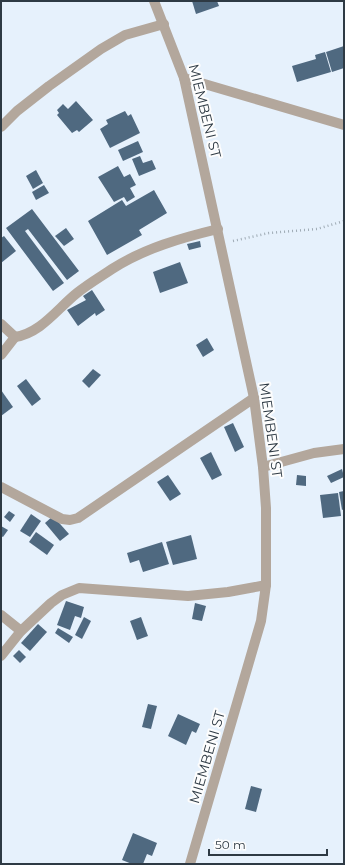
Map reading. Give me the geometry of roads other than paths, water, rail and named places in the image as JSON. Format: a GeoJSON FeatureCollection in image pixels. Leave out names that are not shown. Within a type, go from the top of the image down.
{"type":"FeatureCollection","features":[{"type":"Feature","properties":{"kind":"street","name":"MIEMBENI ST"},"geometry":{"type":"LineString","coordinates":[[154,1],[184,78],[218,229],[254,398],[263,467],[266,508],[266,585],[261,621],[190,864]]}},
{"type":"Feature","properties":{"kind":"street"},"geometry":{"type":"LineString","coordinates":[[1,127],[17,111],[102,49],[125,35],[164,24]]}},
{"type":"Feature","properties":{"kind":"street"},"geometry":{"type":"LineString","coordinates":[[184,78],[344,125]]}},
{"type":"Feature","properties":{"kind":"street"},"geometry":{"type":"LineString","coordinates":[[1,355],[15,337],[25,336],[36,329],[77,293],[114,268],[143,252],[177,239],[218,229]]}},
{"type":"Feature","properties":{"kind":"street"},"geometry":{"type":"LineString","coordinates":[[1,324],[15,337]]}},
{"type":"Feature","properties":{"kind":"street"},"geometry":{"type":"LineString","coordinates":[[1,487],[62,519],[70,520],[78,518],[254,398]]}},
{"type":"Feature","properties":{"kind":"street"},"geometry":{"type":"LineString","coordinates":[[263,467],[314,453],[344,449]]}},
{"type":"Feature","properties":{"kind":"street"},"geometry":{"type":"LineString","coordinates":[[1,656],[21,631],[56,599],[71,590],[79,588],[188,596],[228,592],[266,585]]}},
{"type":"Feature","properties":{"kind":"street"},"geometry":{"type":"LineString","coordinates":[[1,615],[21,631]]}}]}
